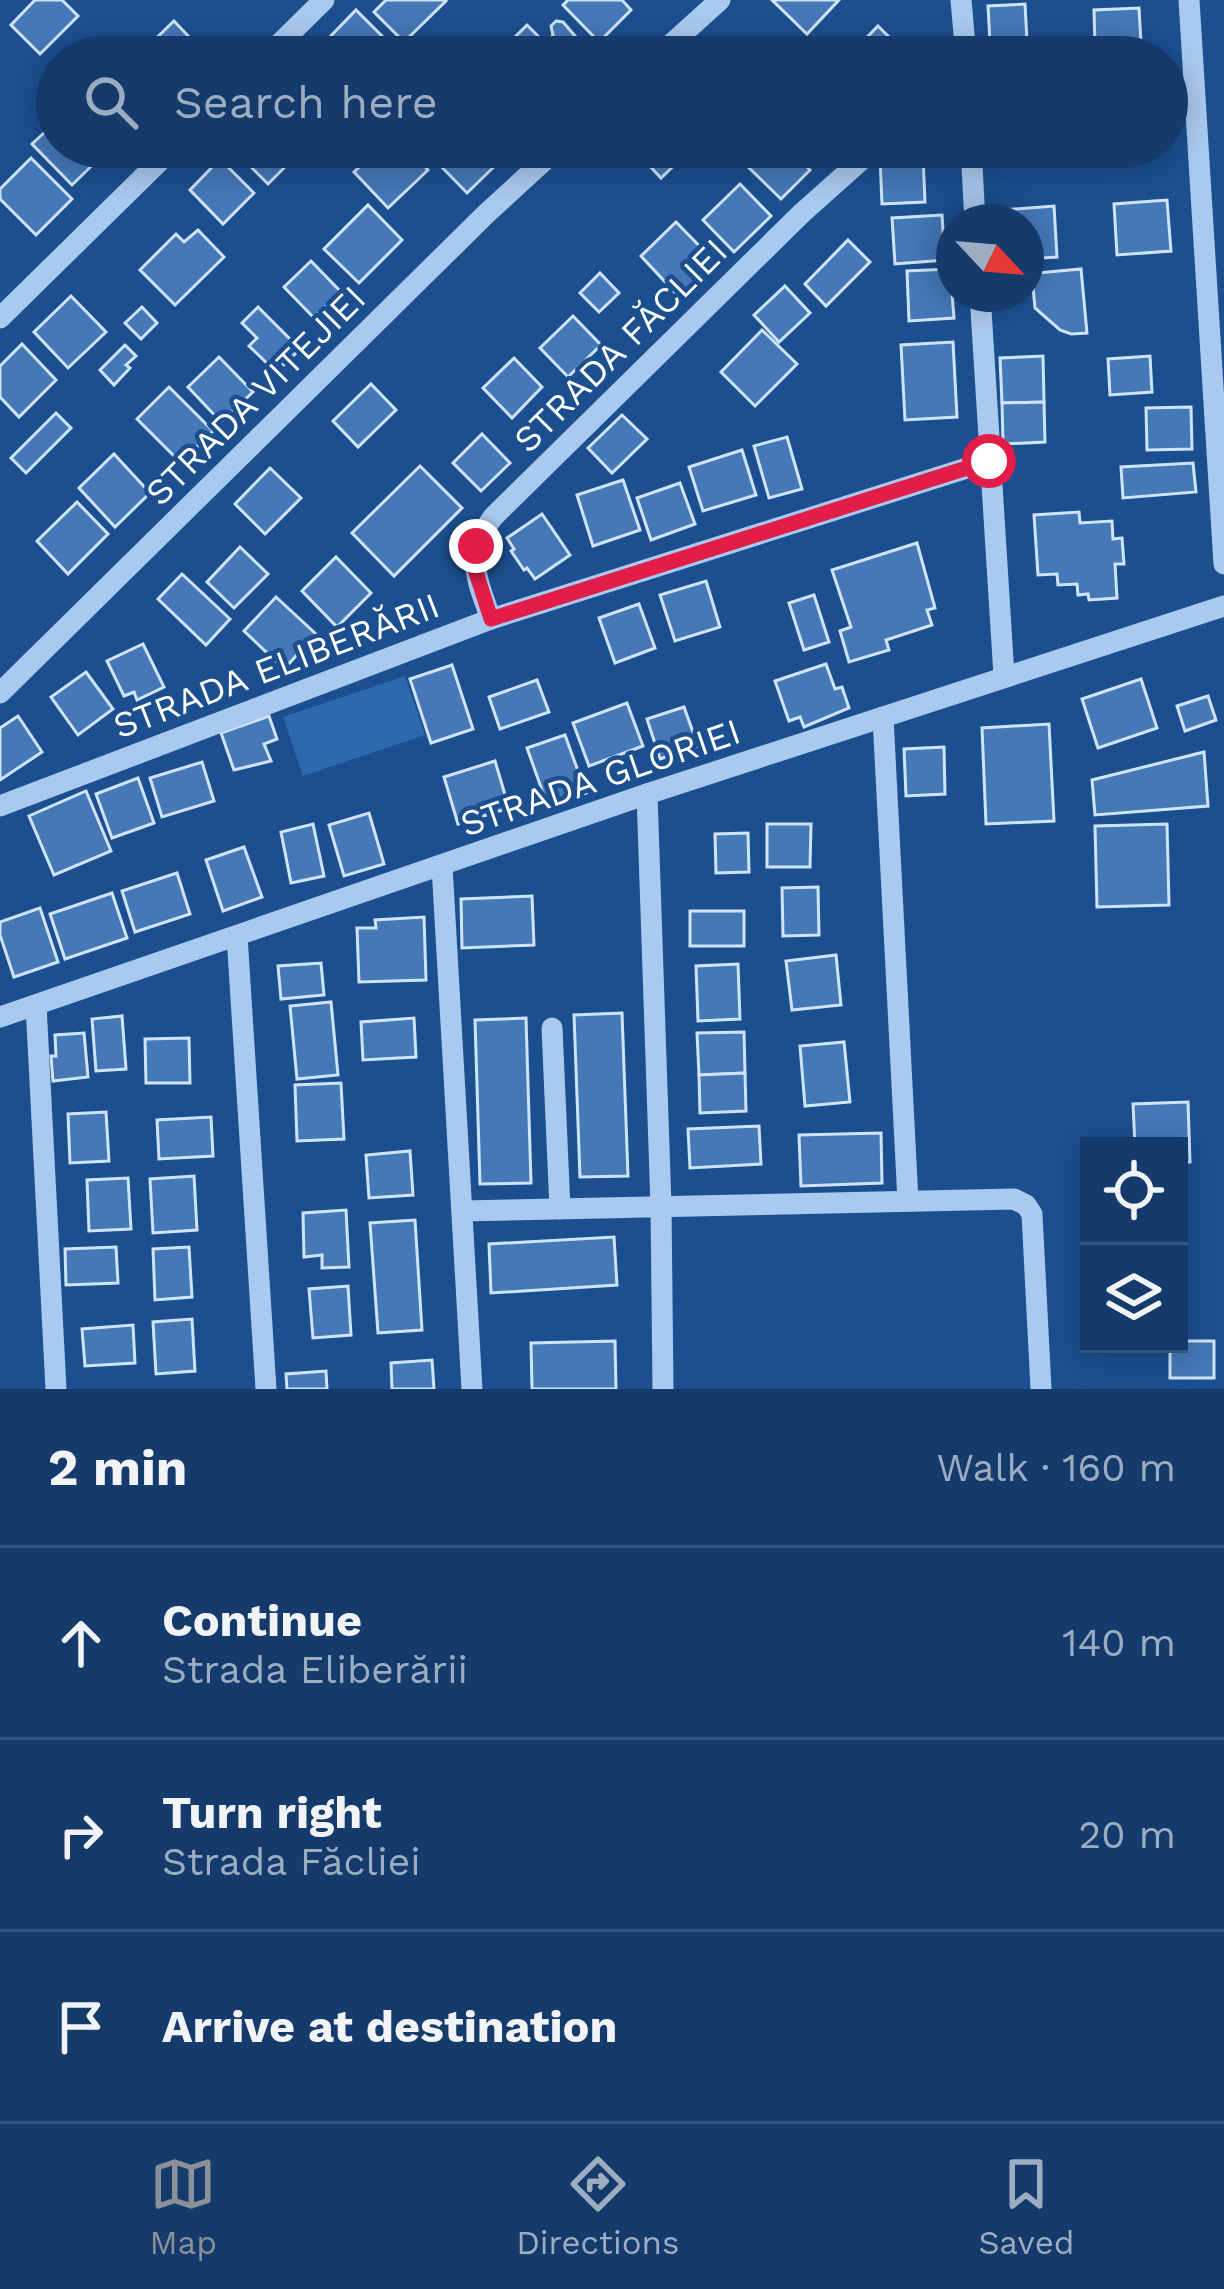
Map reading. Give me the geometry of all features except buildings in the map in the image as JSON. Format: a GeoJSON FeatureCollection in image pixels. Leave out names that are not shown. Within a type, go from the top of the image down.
{"type":"FeatureCollection","features":[{"type":"Feature","properties":{"kind":"street"},"geometry":{"type":"LineString","coordinates":[[287,36],[324,0]]}},
{"type":"Feature","properties":{"kind":"street"},"geometry":{"type":"LineString","coordinates":[[680,36],[719,0]]}},
{"type":"Feature","properties":{"kind":"street"},"geometry":{"type":"LineString","coordinates":[[961,0],[964,36]]}},
{"type":"Feature","properties":{"kind":"street"},"geometry":{"type":"LineString","coordinates":[[1189,0],[1221,442],[1224,564]]}},
{"type":"Feature","properties":{"kind":"street"},"geometry":{"type":"LineString","coordinates":[[0,318],[153,168]]}},
{"type":"Feature","properties":{"kind":"street","name":"STRADA VITEJIEI"},"geometry":{"type":"LineString","coordinates":[[0,693],[536,168]]}},
{"type":"Feature","properties":{"kind":"street","name":"STRADA FĂCLIEI"},"geometry":{"type":"LineString","coordinates":[[491,619],[474,566],[476,546],[493,517],[853,168]]}},
{"type":"Feature","properties":{"kind":"street"},"geometry":{"type":"LineString","coordinates":[[972,168],[975,204]]}},
{"type":"Feature","properties":{"kind":"street"},"geometry":{"type":"LineString","coordinates":[[981,312],[1004,676]]}},
{"type":"Feature","properties":{"kind":"street","name":"STRADA ELIBERĂRII"},"geometry":{"type":"LineString","coordinates":[[0,806],[491,619],[989,461]]}},
{"type":"Feature","properties":{"kind":"street","name":"STRADA GLORIEI"},"geometry":{"type":"LineString","coordinates":[[0,1017],[647,794],[1224,606]]}},
{"type":"Feature","properties":{"kind":"street"},"geometry":{"type":"LineString","coordinates":[[883,717],[908,1202]]}},
{"type":"Feature","properties":{"kind":"street"},"geometry":{"type":"LineString","coordinates":[[647,794],[663,1389]]}},
{"type":"Feature","properties":{"kind":"street"},"geometry":{"type":"LineString","coordinates":[[442,866],[472,1389]]}},
{"type":"Feature","properties":{"kind":"street"},"geometry":{"type":"LineString","coordinates":[[237,935],[266,1389]]}},
{"type":"Feature","properties":{"kind":"street"},"geometry":{"type":"LineString","coordinates":[[36,1005],[56,1389]]}},
{"type":"Feature","properties":{"kind":"street"},"geometry":{"type":"LineString","coordinates":[[552,1028],[560,1209]]}},
{"type":"Feature","properties":{"kind":"street"},"geometry":{"type":"LineString","coordinates":[[462,1211],[1015,1199],[1032,1214],[1041,1389]]}},
{"type":"Feature","properties":{"kind":"shaded area"},"geometry":{"type":"Polygon","coordinates":[[[405,676],[425,735],[303,776],[283,717],[405,676]]]}},
{"type":"Feature","properties":{"kind":"route"},"geometry":{"type":"LineString","coordinates":[[476,546],[474,566],[491,619],[989,461]]}}]}
